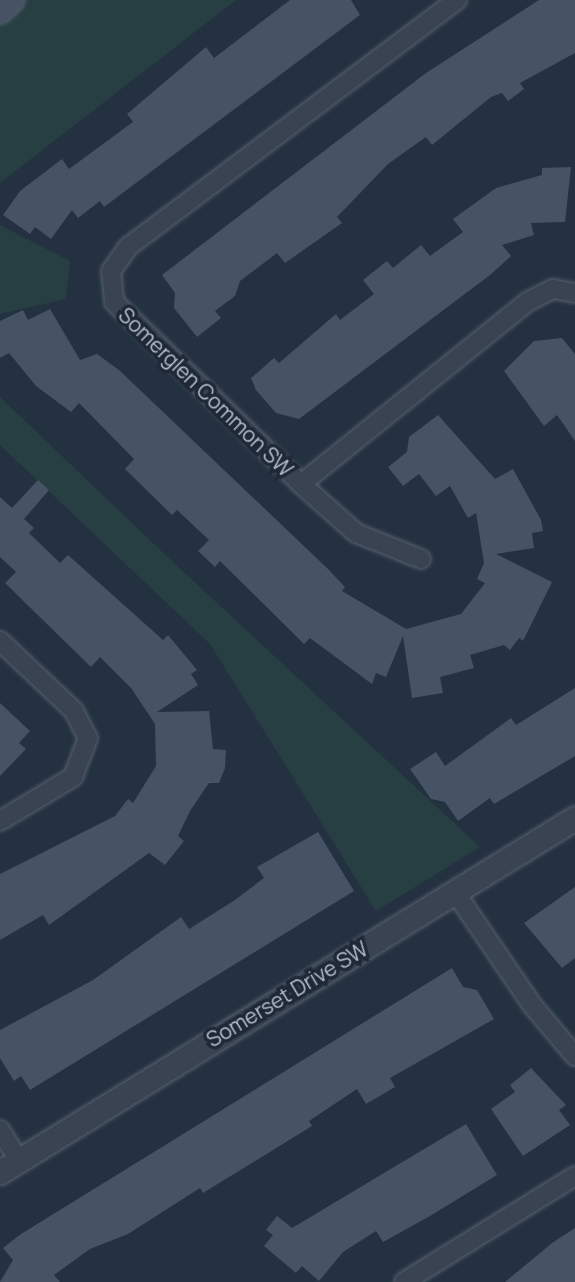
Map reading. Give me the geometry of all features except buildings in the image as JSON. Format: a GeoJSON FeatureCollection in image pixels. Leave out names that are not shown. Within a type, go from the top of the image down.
{"type":"FeatureCollection","features":[{"type":"Feature","properties":{"kind":"main road"},"geometry":{"type":"LineString","coordinates":[[0,11],[12,0]]}},
{"type":"Feature","properties":{"kind":"street","name":"Somerglen Common SW"},"geometry":{"type":"LineString","coordinates":[[457,0],[139,239],[111,271],[120,314],[301,484],[528,301],[553,289],[575,293]]}},
{"type":"Feature","properties":{"kind":"street"},"geometry":{"type":"LineString","coordinates":[[301,484],[356,533],[421,559]]}},
{"type":"Feature","properties":{"kind":"street"},"geometry":{"type":"LineString","coordinates":[[0,640],[74,711],[88,738],[73,777],[0,821]]}},
{"type":"Feature","properties":{"kind":"street","name":"Somerset Drive SW"},"geometry":{"type":"LineString","coordinates":[[9,1165],[575,818]]}},
{"type":"Feature","properties":{"kind":"street"},"geometry":{"type":"LineString","coordinates":[[455,892],[532,1005],[575,1056]]}},
{"type":"Feature","properties":{"kind":"street"},"geometry":{"type":"LineString","coordinates":[[0,1130],[9,1165]]}},
{"type":"Feature","properties":{"kind":"street"},"geometry":{"type":"LineString","coordinates":[[404,1282],[575,1176]]}},
{"type":"Feature","properties":{"kind":"green space"},"geometry":{"type":"Polygon","coordinates":[[[0,0],[236,0],[0,183],[0,0]]]}},
{"type":"Feature","properties":{"kind":"green space"},"geometry":{"type":"Polygon","coordinates":[[[0,225],[70,261],[66,299],[0,314],[0,225]]]}},
{"type":"Feature","properties":{"kind":"green space"},"geometry":{"type":"Polygon","coordinates":[[[0,397],[480,847],[376,911],[210,644],[0,445],[0,397]]]}}]}
